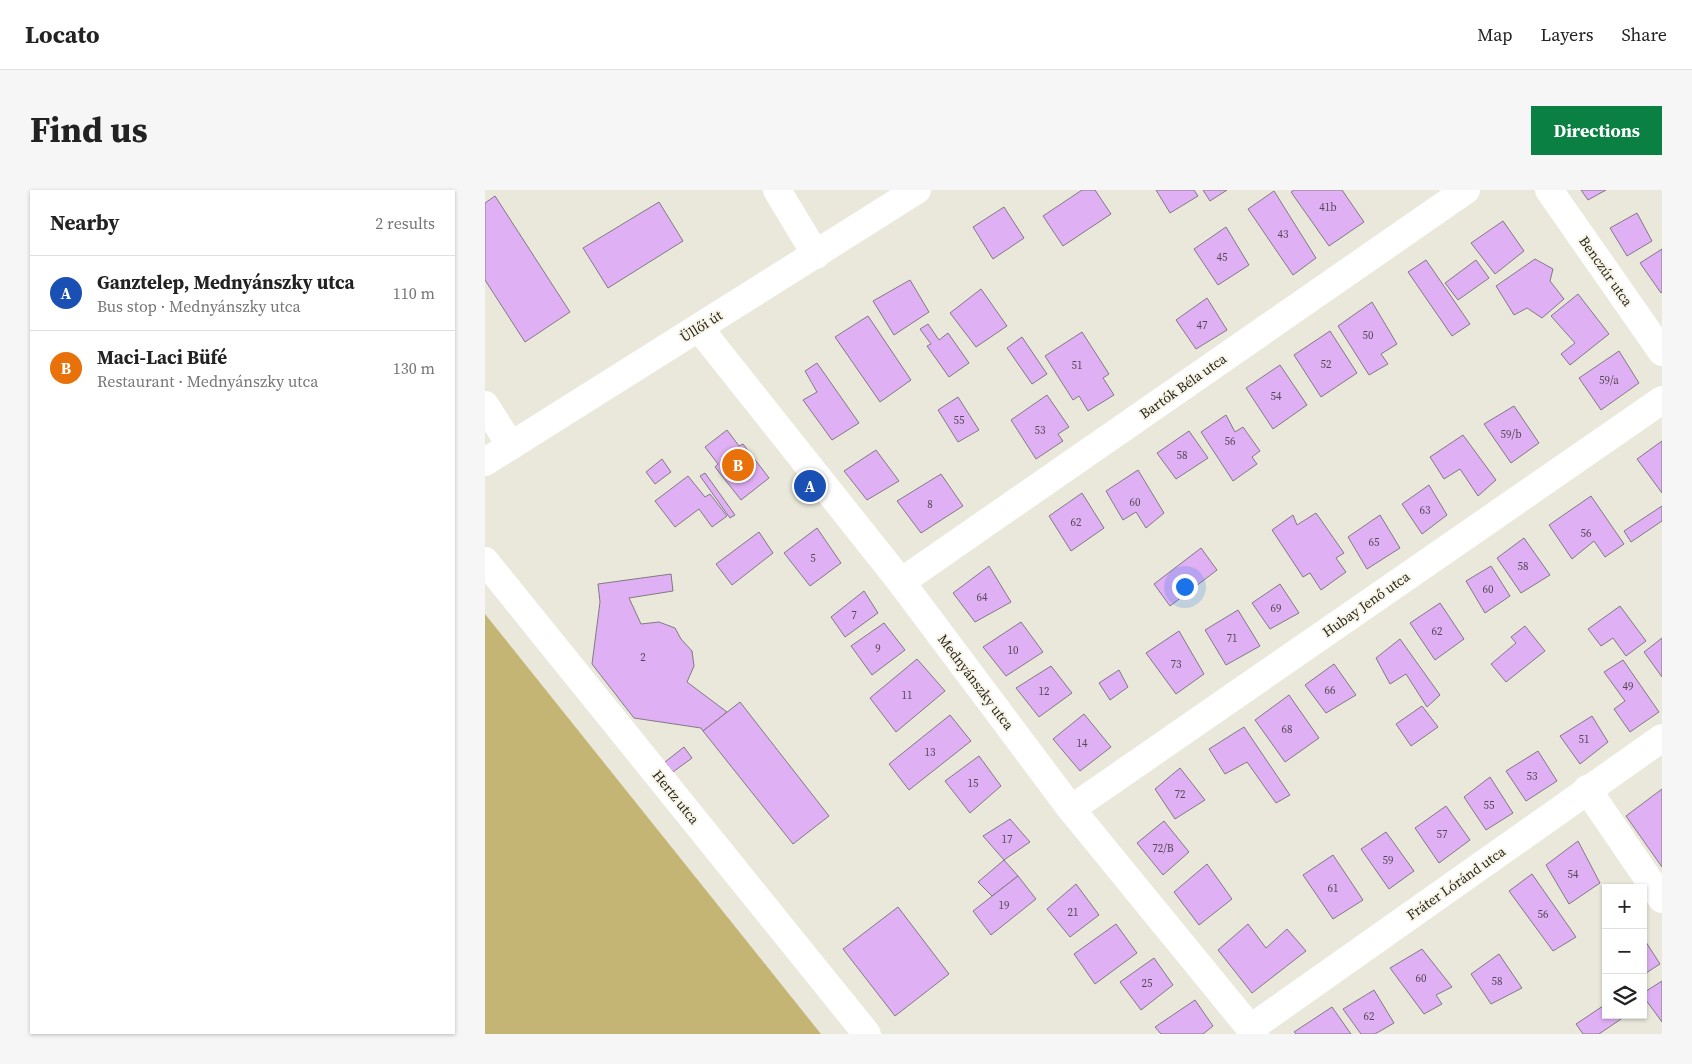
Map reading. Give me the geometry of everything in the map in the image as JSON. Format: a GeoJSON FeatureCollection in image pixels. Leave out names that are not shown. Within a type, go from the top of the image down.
{"type":"FeatureCollection","features":[{"type":"Feature","properties":{"kind":"street"},"geometry":{"type":"LineString","coordinates":[[777,190],[816,255]]}},
{"type":"Feature","properties":{"kind":"street","name":"Üllői út"},"geometry":{"type":"LineString","coordinates":[[485,462],[917,190]]}},
{"type":"Feature","properties":{"kind":"street","name":"Bartók Béla utca"},"geometry":{"type":"LineString","coordinates":[[901,582],[1465,190]]}},
{"type":"Feature","properties":{"kind":"street","name":"Benczúr utca"},"geometry":{"type":"LineString","coordinates":[[1549,190],[1662,352]]}},
{"type":"Feature","properties":{"kind":"street","name":"Mednyánszky utca"},"geometry":{"type":"LineString","coordinates":[[699,328],[901,582],[1071,809],[1253,1031]]}},
{"type":"Feature","properties":{"kind":"street","name":"Hubay Jenő utca"},"geometry":{"type":"LineString","coordinates":[[1071,809],[1662,400]]}},
{"type":"Feature","properties":{"kind":"street"},"geometry":{"type":"LineString","coordinates":[[485,405],[511,446]]}},
{"type":"Feature","properties":{"kind":"street","name":"Hertz utca"},"geometry":{"type":"LineString","coordinates":[[485,560],[867,1034]]}},
{"type":"Feature","properties":{"kind":"street","name":"Fráter Lóránd utca"},"geometry":{"type":"LineString","coordinates":[[1253,1031],[1587,789],[1662,738]]}},
{"type":"Feature","properties":{"kind":"street"},"geometry":{"type":"LineString","coordinates":[[1587,789],[1662,899]]}},
{"type":"Feature","properties":{"kind":"shaded area"},"geometry":{"type":"Polygon","coordinates":[[[485,614],[821,1034],[485,1034],[485,614]]]}},
{"type":"Feature","properties":{"kind":"building"},"geometry":{"type":"Polygon","coordinates":[[[1082,190],[1095,190],[1111,214],[1063,246],[1043,216],[1082,190]]]}},
{"type":"Feature","properties":{"kind":"building"},"geometry":{"type":"Polygon","coordinates":[[[1156,190],[1194,190],[1198,196],[1170,213],[1156,190]]]}},
{"type":"Feature","properties":{"kind":"building"},"geometry":{"type":"Polygon","coordinates":[[[1203,190],[1227,190],[1210,201],[1203,190]]]}},
{"type":"Feature","properties":{"kind":"building"},"geometry":{"type":"Polygon","coordinates":[[[1294,190],[1342,190],[1364,222],[1329,246],[1291,192],[1294,190]]]}},
{"type":"Feature","properties":{"kind":"building"},"geometry":{"type":"Polygon","coordinates":[[[1581,190],[1606,190],[1588,200],[1581,190]]]}},
{"type":"Feature","properties":{"kind":"building"},"geometry":{"type":"Polygon","coordinates":[[[1274,191],[1316,258],[1293,275],[1248,209],[1274,191]]]}},
{"type":"Feature","properties":{"kind":"building"},"geometry":{"type":"Polygon","coordinates":[[[495,196],[570,312],[525,342],[485,280],[485,203],[495,196]]]}},
{"type":"Feature","properties":{"kind":"building"},"geometry":{"type":"Polygon","coordinates":[[[659,202],[683,241],[608,288],[583,248],[659,202]]]}},
{"type":"Feature","properties":{"kind":"building"},"geometry":{"type":"Polygon","coordinates":[[[1004,207],[1024,238],[993,259],[973,227],[1004,207]]]}},
{"type":"Feature","properties":{"kind":"building"},"geometry":{"type":"Polygon","coordinates":[[[1637,213],[1652,241],[1627,256],[1610,228],[1637,213]]]}},
{"type":"Feature","properties":{"kind":"building"},"geometry":{"type":"Polygon","coordinates":[[[1503,221],[1524,251],[1495,274],[1471,243],[1503,221]]]}},
{"type":"Feature","properties":{"kind":"building"},"geometry":{"type":"Polygon","coordinates":[[[1226,227],[1249,265],[1218,285],[1194,249],[1226,227]]]}},
{"type":"Feature","properties":{"kind":"building"},"geometry":{"type":"Polygon","coordinates":[[[1662,249],[1662,292],[1661,293],[1640,263],[1662,249]]]}},
{"type":"Feature","properties":{"kind":"building"},"geometry":{"type":"Polygon","coordinates":[[[1535,259],[1553,269],[1550,281],[1564,299],[1542,318],[1527,308],[1514,315],[1496,286],[1535,259]]]}},
{"type":"Feature","properties":{"kind":"building"},"geometry":{"type":"Polygon","coordinates":[[[1426,260],[1470,324],[1452,336],[1408,272],[1426,260]]]}},
{"type":"Feature","properties":{"kind":"building"},"geometry":{"type":"Polygon","coordinates":[[[1476,260],[1489,278],[1458,300],[1445,283],[1476,260]]]}},
{"type":"Feature","properties":{"kind":"building"},"geometry":{"type":"Polygon","coordinates":[[[910,280],[929,312],[894,335],[873,301],[910,280]]]}},
{"type":"Feature","properties":{"kind":"building"},"geometry":{"type":"Polygon","coordinates":[[[981,289],[1007,326],[976,347],[950,313],[981,289]]]}},
{"type":"Feature","properties":{"kind":"building"},"geometry":{"type":"Polygon","coordinates":[[[1578,294],[1609,334],[1570,365],[1561,354],[1575,343],[1551,316],[1578,294]]]}},
{"type":"Feature","properties":{"kind":"building"},"geometry":{"type":"Polygon","coordinates":[[[1207,298],[1227,330],[1196,349],[1176,320],[1207,298]]]}},
{"type":"Feature","properties":{"kind":"building"},"geometry":{"type":"Polygon","coordinates":[[[1372,302],[1397,344],[1381,354],[1388,364],[1369,375],[1338,326],[1372,302]]]}},
{"type":"Feature","properties":{"kind":"building"},"geometry":{"type":"Polygon","coordinates":[[[868,316],[911,380],[880,402],[835,337],[868,316]]]}},
{"type":"Feature","properties":{"kind":"building"},"geometry":{"type":"Polygon","coordinates":[[[928,324],[939,340],[948,333],[969,363],[949,377],[927,346],[931,344],[920,329],[928,324]]]}},
{"type":"Feature","properties":{"kind":"building"},"geometry":{"type":"Polygon","coordinates":[[[1330,331],[1357,373],[1321,397],[1294,355],[1330,331]]]}},
{"type":"Feature","properties":{"kind":"building"},"geometry":{"type":"Polygon","coordinates":[[[1082,332],[1109,374],[1103,378],[1114,395],[1088,411],[1079,396],[1073,400],[1045,356],[1082,332]]]}},
{"type":"Feature","properties":{"kind":"building"},"geometry":{"type":"Polygon","coordinates":[[[1022,337],[1047,374],[1032,384],[1007,348],[1022,337]]]}},
{"type":"Feature","properties":{"kind":"building"},"geometry":{"type":"Polygon","coordinates":[[[1619,351],[1639,383],[1601,410],[1579,378],[1619,351]]]}},
{"type":"Feature","properties":{"kind":"building"},"geometry":{"type":"Polygon","coordinates":[[[817,363],[859,423],[832,440],[803,400],[817,392],[805,371],[817,363]]]}},
{"type":"Feature","properties":{"kind":"building"},"geometry":{"type":"Polygon","coordinates":[[[1280,365],[1307,405],[1273,429],[1246,388],[1280,365]]]}},
{"type":"Feature","properties":{"kind":"building"},"geometry":{"type":"Polygon","coordinates":[[[1047,395],[1069,427],[1058,434],[1063,441],[1036,459],[1011,420],[1047,395]]]}},
{"type":"Feature","properties":{"kind":"building"},"geometry":{"type":"Polygon","coordinates":[[[958,397],[979,430],[958,442],[938,410],[958,397]]]}},
{"type":"Feature","properties":{"kind":"building"},"geometry":{"type":"Polygon","coordinates":[[[1514,406],[1539,443],[1511,463],[1484,424],[1514,406]]]}},
{"type":"Feature","properties":{"kind":"building"},"geometry":{"type":"Polygon","coordinates":[[[1226,415],[1235,432],[1243,427],[1260,451],[1252,457],[1257,464],[1233,481],[1201,432],[1226,415]]]}},
{"type":"Feature","properties":{"kind":"building"},"geometry":{"type":"Polygon","coordinates":[[[727,430],[739,446],[743,444],[769,478],[741,500],[715,467],[718,464],[705,447],[727,430]]]}},
{"type":"Feature","properties":{"kind":"building"},"geometry":{"type":"Polygon","coordinates":[[[1189,431],[1208,458],[1176,479],[1157,453],[1189,431]]]}},
{"type":"Feature","properties":{"kind":"building"},"geometry":{"type":"Polygon","coordinates":[[[1463,435],[1496,480],[1478,496],[1460,469],[1444,479],[1430,457],[1463,435]]]}},
{"type":"Feature","properties":{"kind":"building"},"geometry":{"type":"Polygon","coordinates":[[[1662,441],[1662,493],[1637,459],[1662,441]]]}},
{"type":"Feature","properties":{"kind":"building"},"geometry":{"type":"Polygon","coordinates":[[[876,450],[899,481],[867,500],[844,471],[876,450]]]}},
{"type":"Feature","properties":{"kind":"building"},"geometry":{"type":"Polygon","coordinates":[[[662,459],[671,472],[655,484],[646,472],[662,459]]]}},
{"type":"Feature","properties":{"kind":"building"},"geometry":{"type":"Polygon","coordinates":[[[1138,470],[1164,513],[1146,528],[1136,512],[1123,520],[1106,491],[1138,470]]]}},
{"type":"Feature","properties":{"kind":"building"},"geometry":{"type":"Polygon","coordinates":[[[705,473],[735,515],[730,518],[700,476],[705,473]]]}},
{"type":"Feature","properties":{"kind":"building"},"geometry":{"type":"Polygon","coordinates":[[[941,474],[963,506],[921,533],[897,501],[941,474]]]}},
{"type":"Feature","properties":{"kind":"building"},"geometry":{"type":"Polygon","coordinates":[[[688,476],[705,497],[710,494],[727,516],[712,527],[699,509],[675,527],[655,501],[688,476]]]}},
{"type":"Feature","properties":{"kind":"building"},"geometry":{"type":"Polygon","coordinates":[[[1429,485],[1447,515],[1422,534],[1402,504],[1429,485]]]}},
{"type":"Feature","properties":{"kind":"building"},"geometry":{"type":"Polygon","coordinates":[[[1082,493],[1104,528],[1071,551],[1049,516],[1082,493]]]}},
{"type":"Feature","properties":{"kind":"building"},"geometry":{"type":"Polygon","coordinates":[[[1591,496],[1624,544],[1605,557],[1594,541],[1572,559],[1549,525],[1591,496]]]}},
{"type":"Feature","properties":{"kind":"building"},"geometry":{"type":"Polygon","coordinates":[[[1662,506],[1662,521],[1631,542],[1624,531],[1662,506]]]}},
{"type":"Feature","properties":{"kind":"building"},"geometry":{"type":"Polygon","coordinates":[[[1316,513],[1344,553],[1336,558],[1346,572],[1321,590],[1310,573],[1303,577],[1272,530],[1293,515],[1297,525],[1316,513]]]}},
{"type":"Feature","properties":{"kind":"building"},"geometry":{"type":"Polygon","coordinates":[[[1380,515],[1400,548],[1367,569],[1348,537],[1380,515]]]}},
{"type":"Feature","properties":{"kind":"building"},"geometry":{"type":"Polygon","coordinates":[[[817,528],[841,563],[810,586],[784,553],[817,528]]]}},
{"type":"Feature","properties":{"kind":"building"},"geometry":{"type":"Polygon","coordinates":[[[759,532],[773,553],[732,585],[716,564],[759,532]]]}},
{"type":"Feature","properties":{"kind":"building"},"geometry":{"type":"Polygon","coordinates":[[[1524,538],[1550,575],[1521,593],[1497,558],[1524,538]]]}},
{"type":"Feature","properties":{"kind":"building"},"geometry":{"type":"Polygon","coordinates":[[[1201,548],[1217,570],[1170,606],[1154,584],[1201,548]]]}},
{"type":"Feature","properties":{"kind":"building"},"geometry":{"type":"Polygon","coordinates":[[[989,566],[1011,602],[975,622],[953,593],[989,566]]]}},
{"type":"Feature","properties":{"kind":"building"},"geometry":{"type":"Polygon","coordinates":[[[1491,566],[1510,596],[1485,613],[1466,581],[1491,566]]]}},
{"type":"Feature","properties":{"kind":"building"},"geometry":{"type":"Polygon","coordinates":[[[671,574],[673,591],[629,598],[641,624],[659,622],[675,628],[681,639],[692,651],[694,666],[687,682],[727,712],[703,731],[701,728],[634,718],[592,664],[600,602],[598,584],[671,574]]]}},
{"type":"Feature","properties":{"kind":"building"},"geometry":{"type":"Polygon","coordinates":[[[1280,584],[1299,613],[1270,629],[1252,603],[1280,584]]]}},
{"type":"Feature","properties":{"kind":"building"},"geometry":{"type":"Polygon","coordinates":[[[864,591],[878,613],[845,637],[831,617],[864,591]]]}},
{"type":"Feature","properties":{"kind":"building"},"geometry":{"type":"Polygon","coordinates":[[[1440,603],[1464,639],[1435,660],[1410,623],[1440,603]]]}},
{"type":"Feature","properties":{"kind":"building"},"geometry":{"type":"Polygon","coordinates":[[[1620,606],[1646,641],[1626,656],[1613,638],[1601,646],[1588,629],[1620,606]]]}},
{"type":"Feature","properties":{"kind":"building"},"geometry":{"type":"Polygon","coordinates":[[[1238,610],[1260,646],[1226,665],[1205,630],[1238,610]]]}},
{"type":"Feature","properties":{"kind":"building"},"geometry":{"type":"Polygon","coordinates":[[[1021,622],[1043,652],[1006,676],[983,647],[1021,622]]]}},
{"type":"Feature","properties":{"kind":"building"},"geometry":{"type":"Polygon","coordinates":[[[884,623],[905,650],[872,675],[851,646],[884,623]]]}},
{"type":"Feature","properties":{"kind":"building"},"geometry":{"type":"Polygon","coordinates":[[[1525,626],[1545,651],[1506,682],[1491,664],[1516,643],[1511,637],[1525,626]]]}},
{"type":"Feature","properties":{"kind":"building"},"geometry":{"type":"Polygon","coordinates":[[[1179,631],[1204,674],[1176,694],[1146,653],[1179,631]]]}},
{"type":"Feature","properties":{"kind":"building"},"geometry":{"type":"Polygon","coordinates":[[[1662,638],[1662,677],[1644,652],[1662,638]]]}},
{"type":"Feature","properties":{"kind":"building"},"geometry":{"type":"Polygon","coordinates":[[[1400,639],[1440,695],[1427,707],[1406,674],[1390,684],[1376,658],[1400,639]]]}},
{"type":"Feature","properties":{"kind":"building"},"geometry":{"type":"Polygon","coordinates":[[[917,659],[945,691],[896,732],[870,698],[917,659]]]}},
{"type":"Feature","properties":{"kind":"building"},"geometry":{"type":"Polygon","coordinates":[[[1623,660],[1659,712],[1630,732],[1614,709],[1625,701],[1604,672],[1623,660]]]}},
{"type":"Feature","properties":{"kind":"building"},"geometry":{"type":"Polygon","coordinates":[[[1334,664],[1356,695],[1326,713],[1305,685],[1334,664]]]}},
{"type":"Feature","properties":{"kind":"building"},"geometry":{"type":"Polygon","coordinates":[[[1051,666],[1072,693],[1039,717],[1016,688],[1051,666]]]}},
{"type":"Feature","properties":{"kind":"building"},"geometry":{"type":"Polygon","coordinates":[[[1119,670],[1128,687],[1110,700],[1099,683],[1119,670]]]}},
{"type":"Feature","properties":{"kind":"building"},"geometry":{"type":"Polygon","coordinates":[[[1289,695],[1319,738],[1285,762],[1255,720],[1289,695]]]}},
{"type":"Feature","properties":{"kind":"building"},"geometry":{"type":"Polygon","coordinates":[[[740,702],[829,816],[793,844],[703,731],[740,702]]]}},
{"type":"Feature","properties":{"kind":"building"},"geometry":{"type":"Polygon","coordinates":[[[1422,706],[1438,727],[1411,746],[1396,724],[1422,706]]]}},
{"type":"Feature","properties":{"kind":"building"},"geometry":{"type":"Polygon","coordinates":[[[1084,714],[1111,747],[1080,771],[1053,739],[1084,714]]]}},
{"type":"Feature","properties":{"kind":"building"},"geometry":{"type":"Polygon","coordinates":[[[950,715],[971,741],[909,790],[889,764],[950,715]]]}},
{"type":"Feature","properties":{"kind":"building"},"geometry":{"type":"Polygon","coordinates":[[[1592,716],[1608,742],[1580,764],[1560,736],[1592,716]]]}},
{"type":"Feature","properties":{"kind":"building"},"geometry":{"type":"Polygon","coordinates":[[[1244,727],[1290,795],[1276,803],[1247,762],[1225,774],[1209,749],[1244,727]]]}},
{"type":"Feature","properties":{"kind":"building"},"geometry":{"type":"Polygon","coordinates":[[[684,747],[692,758],[673,772],[665,762],[684,747]]]}},
{"type":"Feature","properties":{"kind":"building"},"geometry":{"type":"Polygon","coordinates":[[[1538,751],[1557,781],[1526,801],[1506,771],[1538,751]]]}},
{"type":"Feature","properties":{"kind":"building"},"geometry":{"type":"Polygon","coordinates":[[[979,756],[1001,786],[970,813],[945,781],[979,756]]]}},
{"type":"Feature","properties":{"kind":"building"},"geometry":{"type":"Polygon","coordinates":[[[1180,768],[1205,800],[1175,819],[1155,789],[1180,768]]]}},
{"type":"Feature","properties":{"kind":"building"},"geometry":{"type":"Polygon","coordinates":[[[1490,777],[1513,813],[1486,830],[1464,797],[1490,777]]]}},
{"type":"Feature","properties":{"kind":"building"},"geometry":{"type":"Polygon","coordinates":[[[1662,789],[1662,867],[1626,816],[1662,789]]]}},
{"type":"Feature","properties":{"kind":"building"},"geometry":{"type":"Polygon","coordinates":[[[1446,806],[1470,840],[1439,863],[1415,828],[1446,806]]]}},
{"type":"Feature","properties":{"kind":"building"},"geometry":{"type":"Polygon","coordinates":[[[1010,819],[1030,842],[1004,860],[983,836],[1010,819]]]}},
{"type":"Feature","properties":{"kind":"building"},"geometry":{"type":"Polygon","coordinates":[[[1164,821],[1189,852],[1163,875],[1137,843],[1164,821]]]}},
{"type":"Feature","properties":{"kind":"building"},"geometry":{"type":"Polygon","coordinates":[[[1386,832],[1414,871],[1389,889],[1361,849],[1386,832]]]}},
{"type":"Feature","properties":{"kind":"building"},"geometry":{"type":"Polygon","coordinates":[[[1578,841],[1600,883],[1569,904],[1546,865],[1578,841]]]}},
{"type":"Feature","properties":{"kind":"building"},"geometry":{"type":"Polygon","coordinates":[[[1333,855],[1363,900],[1333,919],[1303,875],[1333,855]]]}},
{"type":"Feature","properties":{"kind":"building"},"geometry":{"type":"Polygon","coordinates":[[[1004,860],[1018,876],[992,896],[978,882],[1004,860]]]}},
{"type":"Feature","properties":{"kind":"building"},"geometry":{"type":"Polygon","coordinates":[[[1207,864],[1232,899],[1199,925],[1174,892],[1207,864]]]}},
{"type":"Feature","properties":{"kind":"building"},"geometry":{"type":"Polygon","coordinates":[[[1532,874],[1576,937],[1553,951],[1509,891],[1532,874]]]}},
{"type":"Feature","properties":{"kind":"building"},"geometry":{"type":"Polygon","coordinates":[[[1018,876],[1036,899],[991,935],[973,911],[1018,876]]]}},
{"type":"Feature","properties":{"kind":"building"},"geometry":{"type":"Polygon","coordinates":[[[1076,884],[1099,915],[1070,937],[1047,909],[1076,884]]]}},
{"type":"Feature","properties":{"kind":"building"},"geometry":{"type":"Polygon","coordinates":[[[898,907],[949,974],[895,1016],[843,949],[898,907]]]}},
{"type":"Feature","properties":{"kind":"building"},"geometry":{"type":"Polygon","coordinates":[[[1116,924],[1137,953],[1095,984],[1074,954],[1116,924]]]}},
{"type":"Feature","properties":{"kind":"building"},"geometry":{"type":"Polygon","coordinates":[[[1248,924],[1266,948],[1287,929],[1306,951],[1252,993],[1218,950],[1248,924]]]}},
{"type":"Feature","properties":{"kind":"building"},"geometry":{"type":"Polygon","coordinates":[[[1647,944],[1660,964],[1647,972],[1647,944]]]}},
{"type":"Feature","properties":{"kind":"building"},"geometry":{"type":"Polygon","coordinates":[[[1422,949],[1452,987],[1436,995],[1442,1004],[1424,1014],[1390,968],[1422,949]]]}},
{"type":"Feature","properties":{"kind":"building"},"geometry":{"type":"Polygon","coordinates":[[[1499,954],[1522,988],[1491,1004],[1471,974],[1499,954]]]}},
{"type":"Feature","properties":{"kind":"building"},"geometry":{"type":"Polygon","coordinates":[[[1154,958],[1173,985],[1141,1010],[1120,982],[1154,958]]]}},
{"type":"Feature","properties":{"kind":"building"},"geometry":{"type":"Polygon","coordinates":[[[1662,981],[1662,1022],[1647,1001],[1647,990],[1662,981]]]}},
{"type":"Feature","properties":{"kind":"building"},"geometry":{"type":"Polygon","coordinates":[[[1374,990],[1394,1023],[1375,1034],[1361,1034],[1343,1009],[1374,990]]]}},
{"type":"Feature","properties":{"kind":"building"},"geometry":{"type":"Polygon","coordinates":[[[1195,1000],[1213,1026],[1203,1034],[1161,1034],[1155,1027],[1195,1000]]]}},
{"type":"Feature","properties":{"kind":"building"},"geometry":{"type":"Polygon","coordinates":[[[1332,1007],[1351,1034],[1296,1034],[1294,1032],[1332,1007]]]}},
{"type":"Feature","properties":{"kind":"building"},"geometry":{"type":"Polygon","coordinates":[[[1602,1007],[1602,1019],[1621,1019],[1599,1034],[1583,1034],[1576,1024],[1602,1007]]]}},
{"type":"Feature","properties":{"kind":"place","name":"Maci-Laci Büfé"},"geometry":{"type":"Point","coordinates":[738,465]}},
{"type":"Feature","properties":{"kind":"place","name":"Ganztelep, Mednyánszky utca"},"geometry":{"type":"Point","coordinates":[810,486]}}]}
